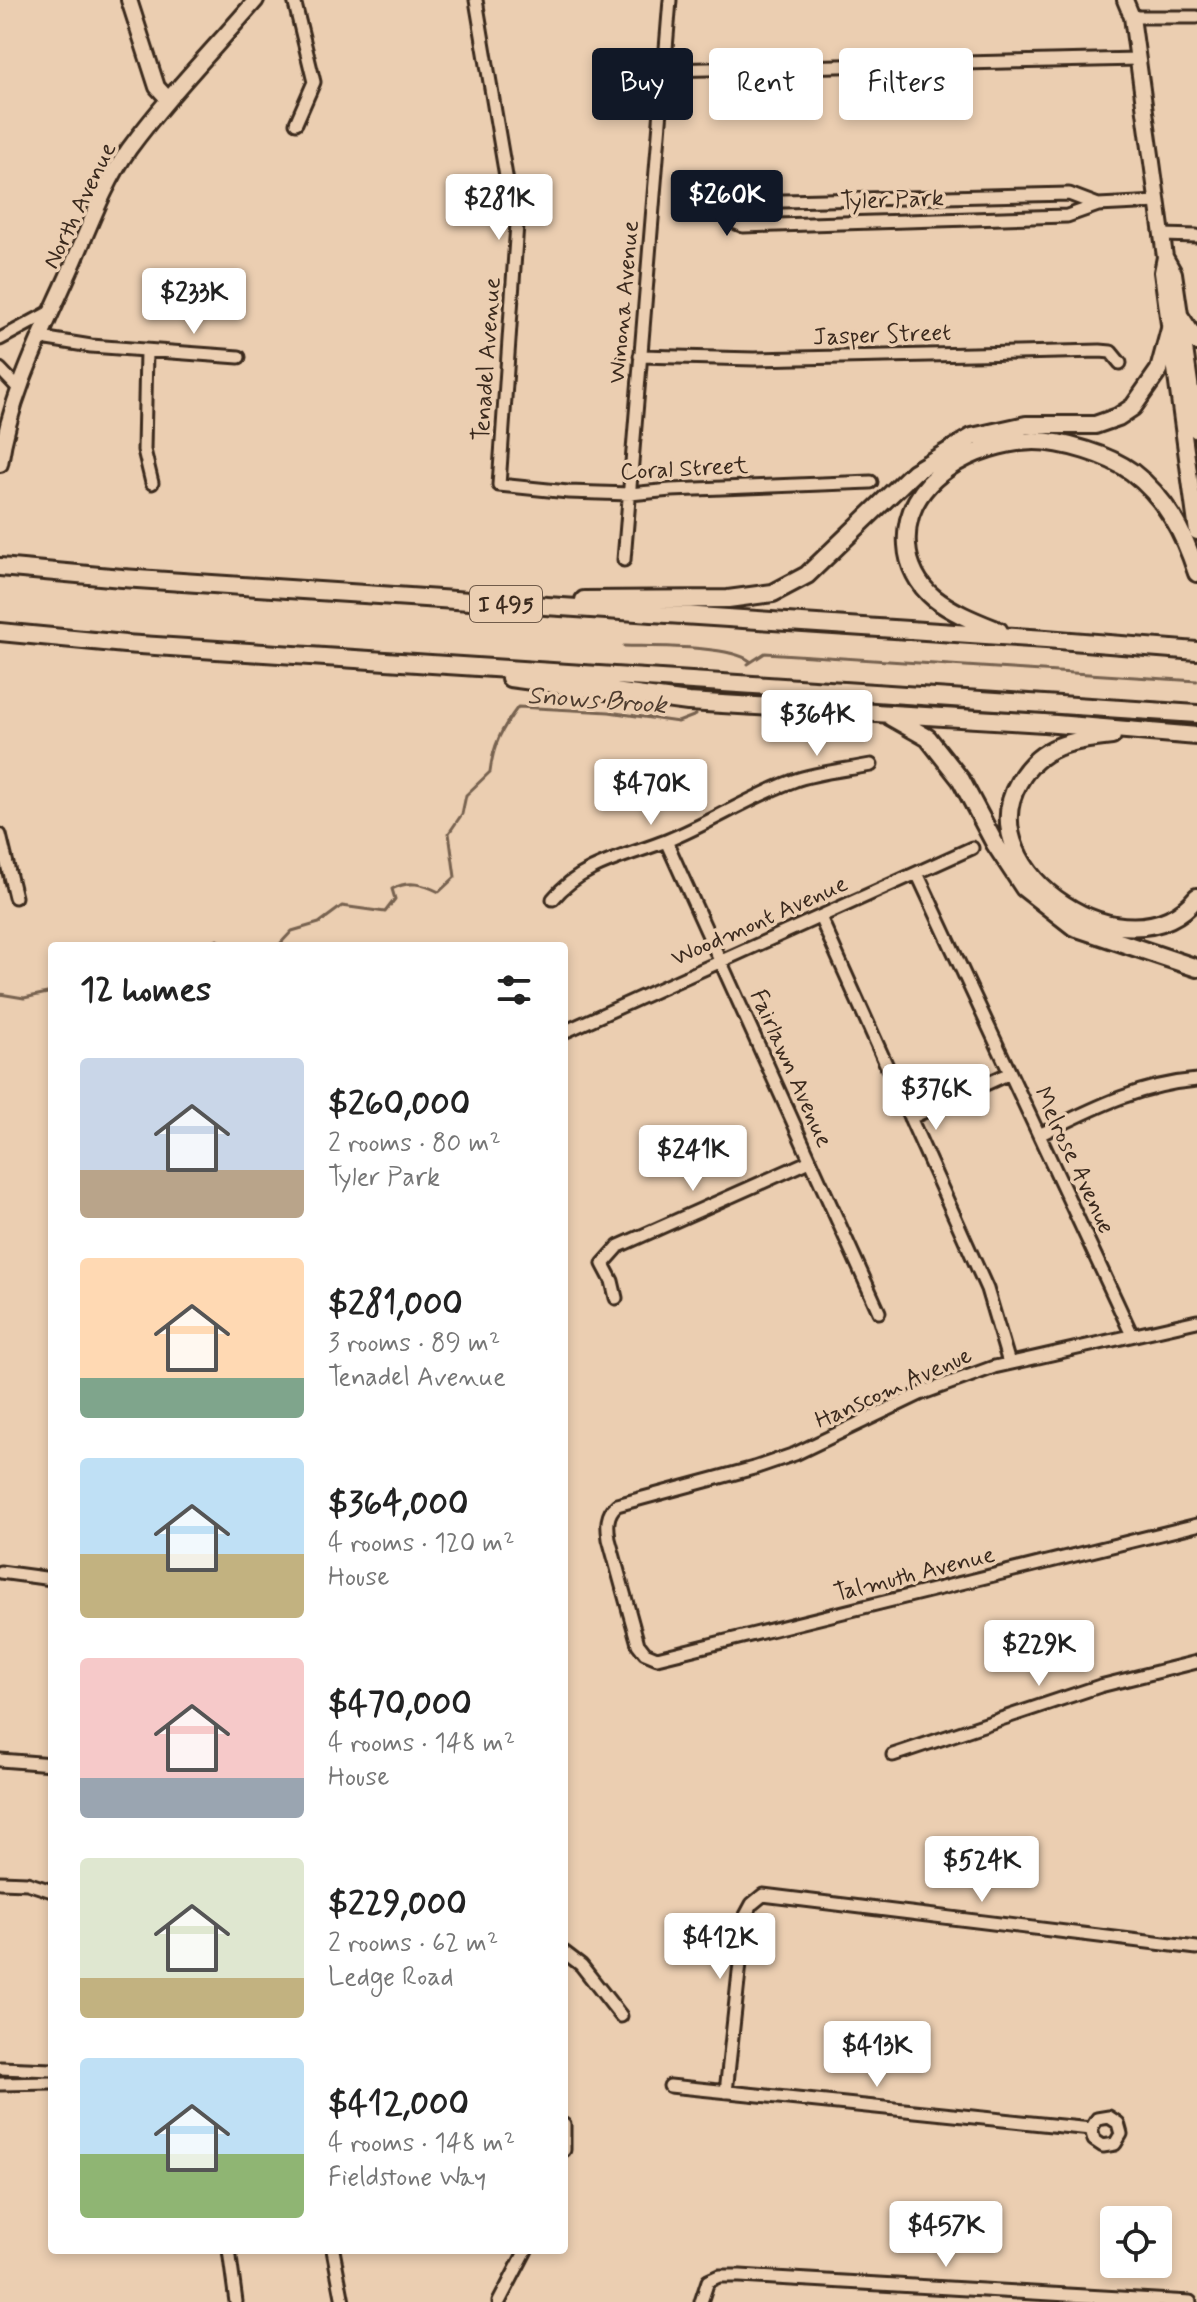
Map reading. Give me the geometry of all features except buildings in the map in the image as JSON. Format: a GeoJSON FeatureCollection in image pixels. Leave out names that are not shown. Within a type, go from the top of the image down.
{"type":"FeatureCollection","features":[{"type":"Feature","properties":{"kind":"highway"},"geometry":{"type":"LineString","coordinates":[[465,601],[728,599],[773,593],[807,575],[914,472],[972,437],[1026,425],[1095,425],[1118,417],[1133,407],[1159,370],[1176,323],[1197,342]]}},
{"type":"Feature","properties":{"kind":"highway"},"geometry":{"type":"LineString","coordinates":[[1012,637],[958,614],[932,597],[917,579],[908,557],[906,533],[912,510],[924,490],[941,472],[968,456],[1000,446],[1036,441],[1092,452],[1131,471],[1164,503],[1187,540],[1197,573]]}},
{"type":"Feature","properties":{"kind":"highway","name":"I 495"},"geometry":{"type":"LineString","coordinates":[[0,567],[122,578],[1197,651]]}},
{"type":"Feature","properties":{"kind":"highway"},"geometry":{"type":"LineString","coordinates":[[0,632],[125,644],[1197,714]]}},
{"type":"Feature","properties":{"kind":"highway"},"geometry":{"type":"LineString","coordinates":[[401,662],[688,702],[1197,736]]}},
{"type":"Feature","properties":{"kind":"highway"},"geometry":{"type":"LineString","coordinates":[[882,713],[928,738],[961,780],[995,844],[1024,888],[1074,927],[1197,968]]}},
{"type":"Feature","properties":{"kind":"highway"},"geometry":{"type":"LineString","coordinates":[[1154,732],[1084,739],[1046,751],[1029,764],[1013,792],[1008,814],[1011,838],[1020,861],[1054,896],[1080,914],[1105,924],[1133,928],[1154,926],[1187,909],[1197,897]]}},
{"type":"Feature","properties":{"kind":"main road"},"geometry":{"type":"LineString","coordinates":[[129,0],[157,87],[168,99]]}},
{"type":"Feature","properties":{"kind":"main road","name":"North Avenue"},"geometry":{"type":"LineString","coordinates":[[0,464],[20,390],[106,188],[128,151],[168,99],[256,0]]}},
{"type":"Feature","properties":{"kind":"main road"},"geometry":{"type":"LineString","coordinates":[[1125,0],[1132,17],[1158,202],[1165,257],[1162,272],[1176,323],[1197,431]]}},
{"type":"Feature","properties":{"kind":"main road"},"geometry":{"type":"LineString","coordinates":[[1176,323],[1197,532]]}},
{"type":"Feature","properties":{"kind":"street"},"geometry":{"type":"LineString","coordinates":[[294,0],[314,82],[296,123]]}},
{"type":"Feature","properties":{"kind":"street","name":"Tenadel Avenue"},"geometry":{"type":"LineString","coordinates":[[476,0],[509,194],[517,224],[499,485]]}},
{"type":"Feature","properties":{"kind":"street","name":"Winona Avenue"},"geometry":{"type":"LineString","coordinates":[[667,48],[670,0]]}},
{"type":"Feature","properties":{"kind":"street"},"geometry":{"type":"LineString","coordinates":[[1132,17],[1197,17]]}},
{"type":"Feature","properties":{"kind":"street"},"geometry":{"type":"LineString","coordinates":[[693,69],[1138,59]]}},
{"type":"Feature","properties":{"kind":"street","name":"Winona Avenue"},"geometry":{"type":"LineString","coordinates":[[624,560],[661,120]]}},
{"type":"Feature","properties":{"kind":"street","name":"Tyler Park"},"geometry":{"type":"LineString","coordinates":[[1098,205],[1069,194],[742,202],[735,205],[732,216],[736,223],[743,226],[1067,216],[1098,205],[1158,202]]}},
{"type":"Feature","properties":{"kind":"street"},"geometry":{"type":"LineString","coordinates":[[1162,235],[1197,236]]}},
{"type":"Feature","properties":{"kind":"street"},"geometry":{"type":"LineString","coordinates":[[0,339],[53,310]]}},
{"type":"Feature","properties":{"kind":"street"},"geometry":{"type":"LineString","coordinates":[[41,338],[146,351],[239,357]]}},
{"type":"Feature","properties":{"kind":"street"},"geometry":{"type":"LineString","coordinates":[[146,351],[144,450],[152,483]]}},
{"type":"Feature","properties":{"kind":"street","name":"Jasper Street"},"geometry":{"type":"LineString","coordinates":[[640,356],[754,359],[1100,351],[1111,352],[1120,363]]}},
{"type":"Feature","properties":{"kind":"street"},"geometry":{"type":"LineString","coordinates":[[0,369],[20,390]]}},
{"type":"Feature","properties":{"kind":"street","name":"Coral Street"},"geometry":{"type":"LineString","coordinates":[[499,485],[630,494],[871,482]]}},
{"type":"Feature","properties":{"kind":"street"},"geometry":{"type":"LineString","coordinates":[[553,899],[563,886],[626,853],[666,841],[797,780],[871,765]]}},
{"type":"Feature","properties":{"kind":"street"},"geometry":{"type":"LineString","coordinates":[[0,835],[15,897]]}},
{"type":"Feature","properties":{"kind":"street","name":"Fairlawn Avenue"},"geometry":{"type":"LineString","coordinates":[[666,841],[879,1312]]}},
{"type":"Feature","properties":{"kind":"street","name":"Woodmont Avenue"},"geometry":{"type":"LineString","coordinates":[[568,1030],[972,848]]}},
{"type":"Feature","properties":{"kind":"street","name":"Melrose Avenue"},"geometry":{"type":"LineString","coordinates":[[917,873],[1132,1335]]}},
{"type":"Feature","properties":{"kind":"street"},"geometry":{"type":"LineString","coordinates":[[820,917],[987,1289],[1009,1363]]}},
{"type":"Feature","properties":{"kind":"street"},"geometry":{"type":"LineString","coordinates":[[910,1118],[1010,1073]]}},
{"type":"Feature","properties":{"kind":"street"},"geometry":{"type":"LineString","coordinates":[[1039,1135],[1112,1099],[1166,1083],[1197,1080]]}},
{"type":"Feature","properties":{"kind":"street"},"geometry":{"type":"LineString","coordinates":[[616,1298],[603,1264],[625,1242],[810,1161]]}},
{"type":"Feature","properties":{"kind":"street","name":"Hanscom Avenue"},"geometry":{"type":"LineString","coordinates":[[643,1651],[638,1644],[609,1539],[611,1510],[622,1504],[795,1454],[920,1394],[1009,1363],[1197,1321]]}},
{"type":"Feature","properties":{"kind":"street","name":"Talmuth Avenue"},"geometry":{"type":"LineString","coordinates":[[643,1651],[661,1658],[1197,1525]]}},
{"type":"Feature","properties":{"kind":"street"},"geometry":{"type":"LineString","coordinates":[[0,1572],[48,1578]]}},
{"type":"Feature","properties":{"kind":"street"},"geometry":{"type":"LineString","coordinates":[[893,1755],[1100,1686],[1197,1662]]}},
{"type":"Feature","properties":{"kind":"street"},"geometry":{"type":"LineString","coordinates":[[0,1760],[48,1764]]}},
{"type":"Feature","properties":{"kind":"street"},"geometry":{"type":"LineString","coordinates":[[0,1882],[27,1883],[48,1890]]}},
{"type":"Feature","properties":{"kind":"street"},"geometry":{"type":"LineString","coordinates":[[726,2092],[745,1917],[752,1904],[763,1895],[1197,1948]]}},
{"type":"Feature","properties":{"kind":"street"},"geometry":{"type":"LineString","coordinates":[[568,1955],[581,1965],[621,2016]]}},
{"type":"Feature","properties":{"kind":"street"},"geometry":{"type":"LineString","coordinates":[[0,2068],[48,2070]]}},
{"type":"Feature","properties":{"kind":"street"},"geometry":{"type":"LineString","coordinates":[[0,2084],[48,2083]]}},
{"type":"Feature","properties":{"kind":"street"},"geometry":{"type":"LineString","coordinates":[[670,2086],[1091,2129]]}},
{"type":"Feature","properties":{"kind":"street"},"geometry":{"type":"LineString","coordinates":[[230,2254],[236,2302]]}},
{"type":"Feature","properties":{"kind":"street"},"geometry":{"type":"LineString","coordinates":[[334,2254],[343,2302]]}},
{"type":"Feature","properties":{"kind":"street"},"geometry":{"type":"LineString","coordinates":[[499,2302],[524,2254]]}},
{"type":"Feature","properties":{"kind":"street"},"geometry":{"type":"LineString","coordinates":[[701,2302],[708,2281],[719,2276],[1190,2302]]}},
{"type":"Feature","properties":{"kind":"waterway"},"geometry":{"type":"LineString","coordinates":[[624,646],[708,649],[750,661]]}},
{"type":"Feature","properties":{"kind":"waterway","name":"Snows Brook"},"geometry":{"type":"LineString","coordinates":[[748,664],[765,653],[1197,681]]}},
{"type":"Feature","properties":{"kind":"waterway","name":"Snows Brook"},"geometry":{"type":"LineString","coordinates":[[282,942],[292,931],[319,923],[342,906],[385,912],[395,899],[392,889],[416,884],[439,892],[455,877],[449,833],[462,814],[466,795],[490,772],[499,737],[518,707],[609,712],[678,722],[696,715]]}},
{"type":"Feature","properties":{"kind":"waterway","name":"Snows Brook"},"geometry":{"type":"LineString","coordinates":[[213,942],[220,942]]}},
{"type":"Feature","properties":{"kind":"waterway","name":"Snows Brook"},"geometry":{"type":"LineString","coordinates":[[0,994],[24,998],[48,993]]}}]}
